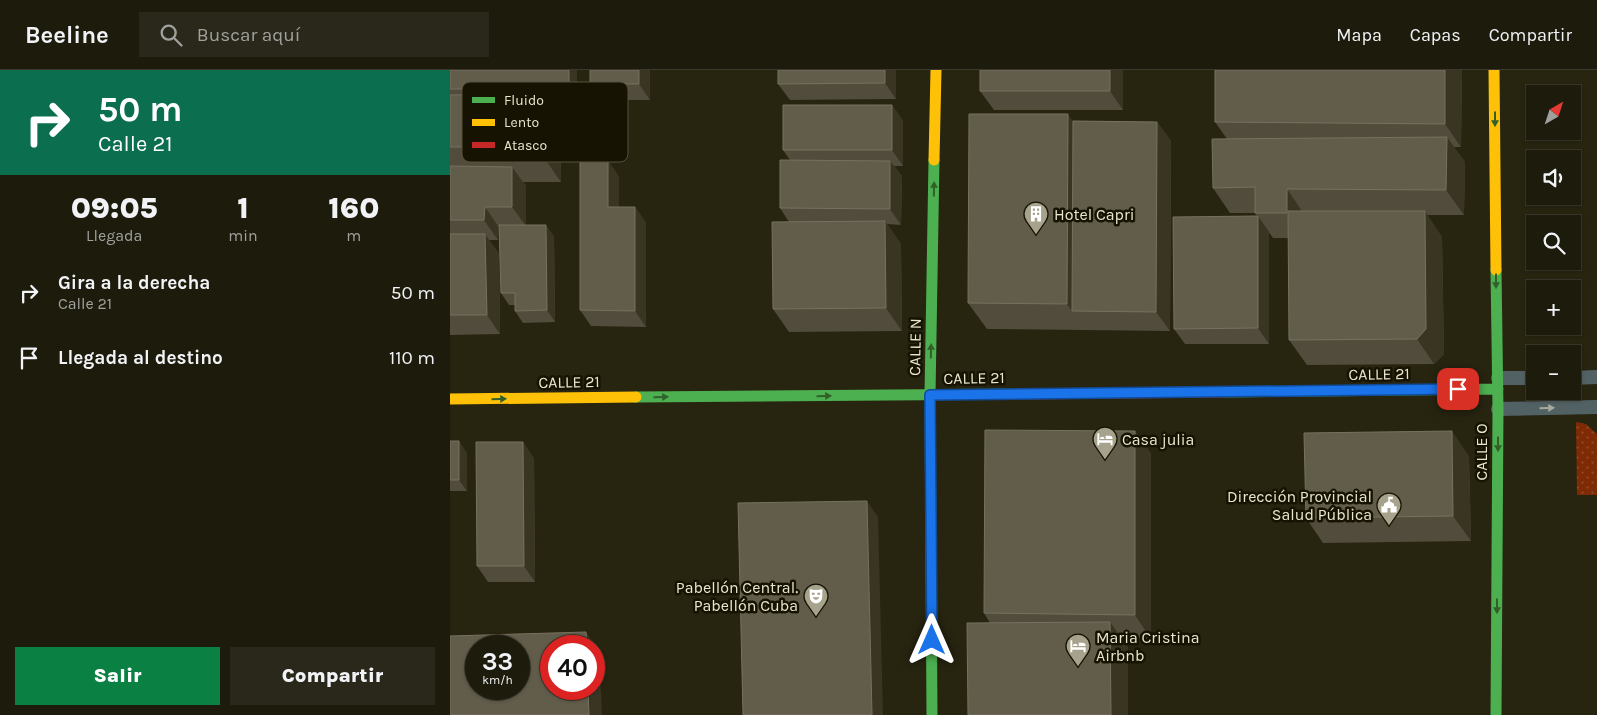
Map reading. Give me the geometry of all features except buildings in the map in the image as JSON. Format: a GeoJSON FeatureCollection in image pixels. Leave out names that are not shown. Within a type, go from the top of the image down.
{"type":"FeatureCollection","features":[{"type":"Feature","properties":{"kind":"street","name":"CALLE N"},"geometry":{"type":"LineString","coordinates":[[932,715],[930,395],[936,70]]}},
{"type":"Feature","properties":{"kind":"street","name":"CALLE O"},"geometry":{"type":"LineString","coordinates":[[1494,70],[1498,383],[1496,715]]}},
{"type":"Feature","properties":{"kind":"street","name":"CALLE 21"},"geometry":{"type":"LineString","coordinates":[[450,399],[930,395],[1498,383]]}},
{"type":"Feature","properties":{"kind":"lane"},"geometry":{"type":"LineString","coordinates":[[1581,378],[1597,377]]}},
{"type":"Feature","properties":{"kind":"lane"},"geometry":{"type":"LineString","coordinates":[[1498,383],[1526,379]]}},
{"type":"Feature","properties":{"kind":"lane"},"geometry":{"type":"LineString","coordinates":[[1498,409],[1597,407]]}},
{"type":"Feature","properties":{"kind":"shaded area"},"geometry":{"type":"Polygon","coordinates":[[[1576,422],[1586,424],[1597,434],[1597,495],[1577,495],[1576,422]]]}},
{"type":"Feature","properties":{"kind":"traffic: fast"},"geometry":{"type":"LineString","coordinates":[[932,715],[930,395],[934,160]]}},
{"type":"Feature","properties":{"kind":"traffic: fast"},"geometry":{"type":"LineString","coordinates":[[1496,270],[1498,409],[1496,715]]}},
{"type":"Feature","properties":{"kind":"traffic: fast"},"geometry":{"type":"LineString","coordinates":[[1224,392],[1498,389]]}},
{"type":"Feature","properties":{"kind":"traffic: fast"},"geometry":{"type":"LineString","coordinates":[[636,397],[1025,394]]}},
{"type":"Feature","properties":{"kind":"traffic: slow"},"geometry":{"type":"LineString","coordinates":[[934,160],[936,70]]}},
{"type":"Feature","properties":{"kind":"traffic: slow"},"geometry":{"type":"LineString","coordinates":[[1494,70],[1496,270]]}},
{"type":"Feature","properties":{"kind":"traffic: slow"},"geometry":{"type":"LineString","coordinates":[[450,399],[636,397]]}},
{"type":"Feature","properties":{"kind":"traffic: jam"},"geometry":{"type":"LineString","coordinates":[[1025,394],[1224,392]]}},
{"type":"Feature","properties":{"kind":"place","name":"Hotel Capri"},"geometry":{"type":"Point","coordinates":[1036,235]}},
{"type":"Feature","properties":{"kind":"place","name":"Casa julia"},"geometry":{"type":"Point","coordinates":[1105,460]}},
{"type":"Feature","properties":{"kind":"place","name":"Dirección Provincial Salud Pública"},"geometry":{"type":"Point","coordinates":[1389,526]}},
{"type":"Feature","properties":{"kind":"place","name":"Pabellón Central. Pabellón Cuba"},"geometry":{"type":"Point","coordinates":[816,617]}},
{"type":"Feature","properties":{"kind":"place","name":"Maria Cristina Airbnb"},"geometry":{"type":"Point","coordinates":[1078,667]}},
{"type":"Feature","properties":{"kind":"route"},"geometry":{"type":"LineString","coordinates":[[932,640],[930,395],[1458,389]]}}]}
